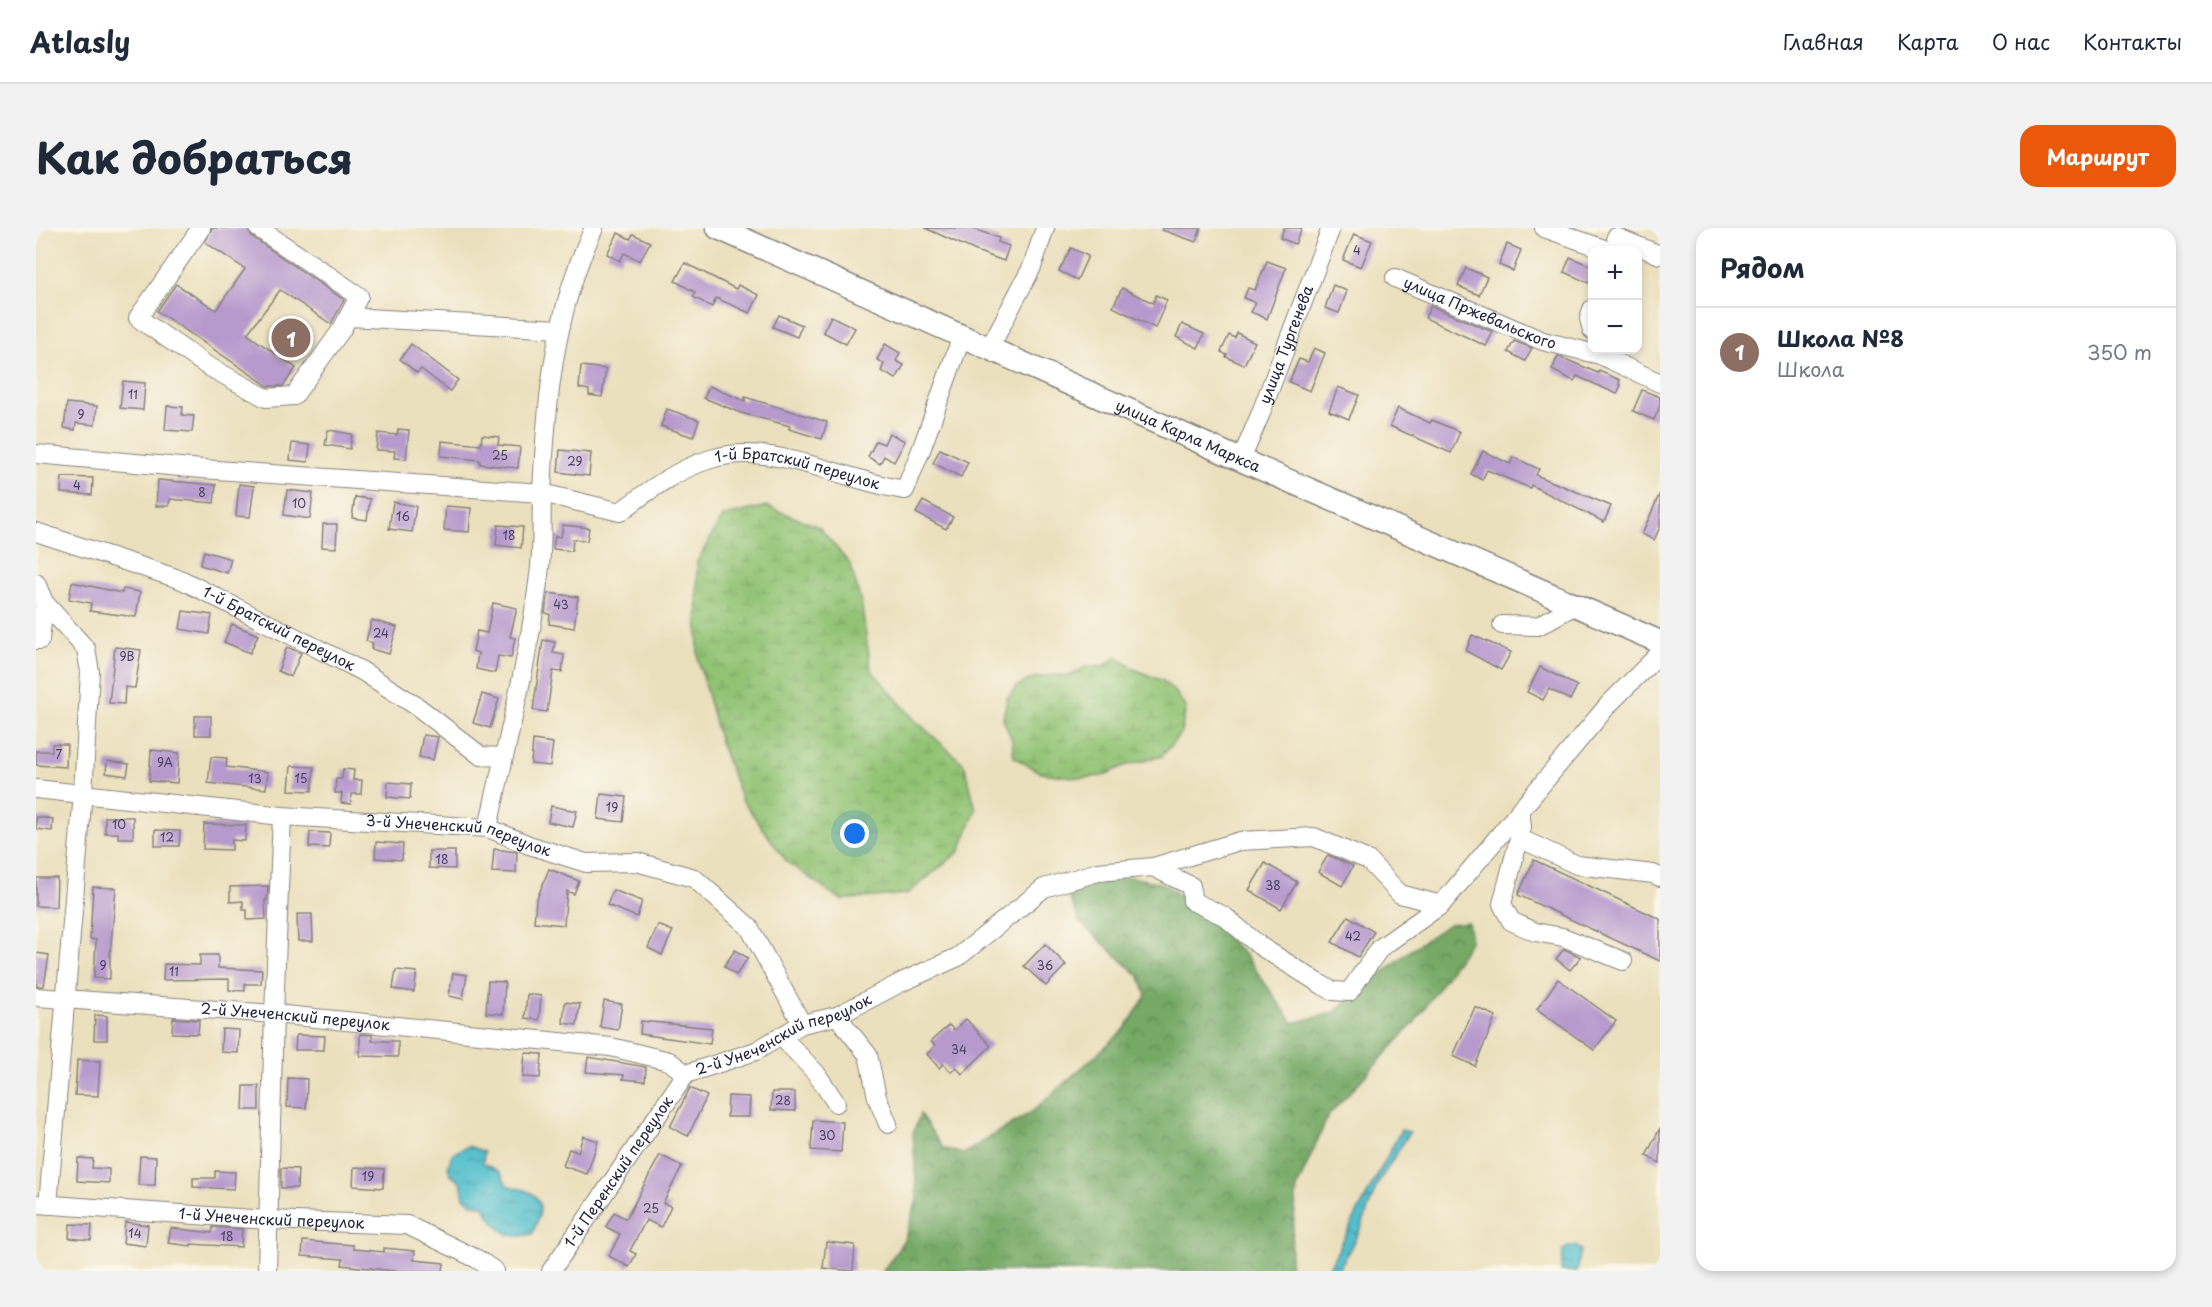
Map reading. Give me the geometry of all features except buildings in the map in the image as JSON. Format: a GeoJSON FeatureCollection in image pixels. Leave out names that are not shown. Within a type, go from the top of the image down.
{"type":"FeatureCollection","features":[{"type":"Feature","properties":{"kind":"main road","name":"улица Карла Маркса"},"geometry":{"type":"LineString","coordinates":[[718,228],[1241,460],[1660,642]]}},
{"type":"Feature","properties":{"kind":"street"},"geometry":{"type":"LineString","coordinates":[[201,228],[138,318],[206,365],[267,398],[294,396],[342,329],[359,296],[258,228]]}},
{"type":"Feature","properties":{"kind":"street"},"geometry":{"type":"LineString","coordinates":[[488,828],[528,648],[540,573],[546,414],[559,329],[584,249],[594,228]]}},
{"type":"Feature","properties":{"kind":"street"},"geometry":{"type":"LineString","coordinates":[[990,347],[1032,267],[1045,228]]}},
{"type":"Feature","properties":{"kind":"street","name":"улица Тургенева"},"geometry":{"type":"LineString","coordinates":[[1241,460],[1331,228]]}},
{"type":"Feature","properties":{"kind":"street"},"geometry":{"type":"LineString","coordinates":[[1544,228],[1613,242],[1660,255]]}},
{"type":"Feature","properties":{"kind":"street","name":"улица Пржевальского"},"geometry":{"type":"LineString","coordinates":[[1395,278],[1543,341],[1588,350]]}},
{"type":"Feature","properties":{"kind":"street"},"geometry":{"type":"LineString","coordinates":[[349,316],[559,329]]}},
{"type":"Feature","properties":{"kind":"street","name":"1-й Братский переулок"},"geometry":{"type":"LineString","coordinates":[[36,454],[202,470],[542,493],[620,512],[673,475],[712,458],[737,454],[777,456],[879,486],[905,490],[962,336]]}},
{"type":"Feature","properties":{"kind":"street","name":"улица Пржевальского"},"geometry":{"type":"LineString","coordinates":[[1603,354],[1660,383]]}},
{"type":"Feature","properties":{"kind":"street","name":"1-й Братский переулок"},"geometry":{"type":"LineString","coordinates":[[36,532],[182,580],[362,670],[417,707],[481,756],[503,757]]}},
{"type":"Feature","properties":{"kind":"street"},"geometry":{"type":"LineString","coordinates":[[36,584],[44,602],[86,649],[90,672],[83,793],[65,999],[42,1204]]}},
{"type":"Feature","properties":{"kind":"street"},"geometry":{"type":"LineString","coordinates":[[36,640],[40,640],[44,602]]}},
{"type":"Feature","properties":{"kind":"street"},"geometry":{"type":"LineString","coordinates":[[1502,625],[1538,626],[1577,604]]}},
{"type":"Feature","properties":{"kind":"street"},"geometry":{"type":"LineString","coordinates":[[1153,867],[1191,886],[1192,901],[1224,916],[1260,946],[1333,991],[1349,992],[1380,948],[1441,905],[1609,704],[1660,653]]}},
{"type":"Feature","properties":{"kind":"street","name":"3-й Унеченский переулок"},"geometry":{"type":"LineString","coordinates":[[36,789],[282,816],[488,828],[586,863],[638,862],[694,878],[749,927],[802,1024]]}},
{"type":"Feature","properties":{"kind":"street"},"geometry":{"type":"LineString","coordinates":[[1520,809],[1522,827],[1502,904],[1511,921],[1535,932],[1563,937],[1623,961]]}},
{"type":"Feature","properties":{"kind":"street"},"geometry":{"type":"LineString","coordinates":[[267,1271],[282,816]]}},
{"type":"Feature","properties":{"kind":"street","name":"2-й Унеченский переулок"},"geometry":{"type":"LineString","coordinates":[[36,998],[274,1014],[611,1047],[669,1061],[686,1074],[756,1051],[802,1024],[837,1016],[902,982],[958,957],[1044,888],[1098,872],[1153,867],[1240,841],[1314,837],[1368,860],[1400,894],[1441,905]]}},
{"type":"Feature","properties":{"kind":"street"},"geometry":{"type":"LineString","coordinates":[[1519,838],[1577,865],[1653,874],[1660,877]]}},
{"type":"Feature","properties":{"kind":"street"},"geometry":{"type":"LineString","coordinates":[[837,1016],[868,1055],[877,1097],[888,1124]]}},
{"type":"Feature","properties":{"kind":"street"},"geometry":{"type":"LineString","coordinates":[[782,1037],[816,1073],[836,1103]]}},
{"type":"Feature","properties":{"kind":"street","name":"1-й Перенский переулок"},"geometry":{"type":"LineString","coordinates":[[551,1271],[686,1074]]}},
{"type":"Feature","properties":{"kind":"street","name":"1-й Унеченский переулок"},"geometry":{"type":"LineString","coordinates":[[42,1204],[268,1220],[407,1225],[477,1259],[495,1271]]}},
{"type":"Feature","properties":{"kind":"green space"},"geometry":{"type":"Polygon","coordinates":[[[766,506],[819,527],[850,564],[861,602],[871,670],[915,720],[964,764],[976,809],[960,851],[907,894],[841,900],[787,862],[742,800],[720,742],[698,660],[697,562],[722,517],[766,506]]]}},
{"type":"Feature","properties":{"kind":"green space"},"geometry":{"type":"Polygon","coordinates":[[[1117,657],[1134,669],[1163,681],[1177,694],[1186,708],[1181,733],[1162,756],[1124,766],[1102,776],[1081,778],[1041,773],[1014,757],[1012,740],[1003,719],[1007,698],[1018,685],[1034,678],[1052,675],[1070,676],[1088,666],[1102,667],[1117,657]]]}},
{"type":"Feature","properties":{"kind":"green space"},"geometry":{"type":"Polygon","coordinates":[[[1126,876],[1165,884],[1201,913],[1246,956],[1293,1023],[1333,1013],[1413,948],[1449,924],[1468,922],[1471,940],[1415,1022],[1328,1116],[1297,1188],[1289,1271],[883,1271],[904,1240],[917,1200],[913,1133],[920,1114],[943,1148],[963,1154],[1033,1111],[1124,1030],[1146,996],[1140,977],[1080,922],[1065,888],[1084,880],[1126,876]]]}},
{"type":"Feature","properties":{"kind":"water"},"geometry":{"type":"Polygon","coordinates":[[[1401,1130],[1410,1132],[1378,1183],[1360,1230],[1338,1271],[1327,1271],[1401,1130]]]}},
{"type":"Feature","properties":{"kind":"water"},"geometry":{"type":"Polygon","coordinates":[[[468,1146],[484,1152],[483,1163],[500,1172],[507,1185],[527,1191],[538,1199],[540,1210],[532,1234],[515,1236],[508,1234],[497,1226],[483,1205],[472,1204],[464,1197],[461,1182],[450,1174],[448,1167],[452,1154],[468,1146]]]}},
{"type":"Feature","properties":{"kind":"water"},"geometry":{"type":"Polygon","coordinates":[[[1569,1246],[1576,1246],[1581,1250],[1577,1271],[1561,1271],[1563,1251],[1569,1246]]]}},
{"type":"Feature","properties":{"kind":"place","name":"Школа №8"},"geometry":{"type":"Point","coordinates":[291,338]}}]}
